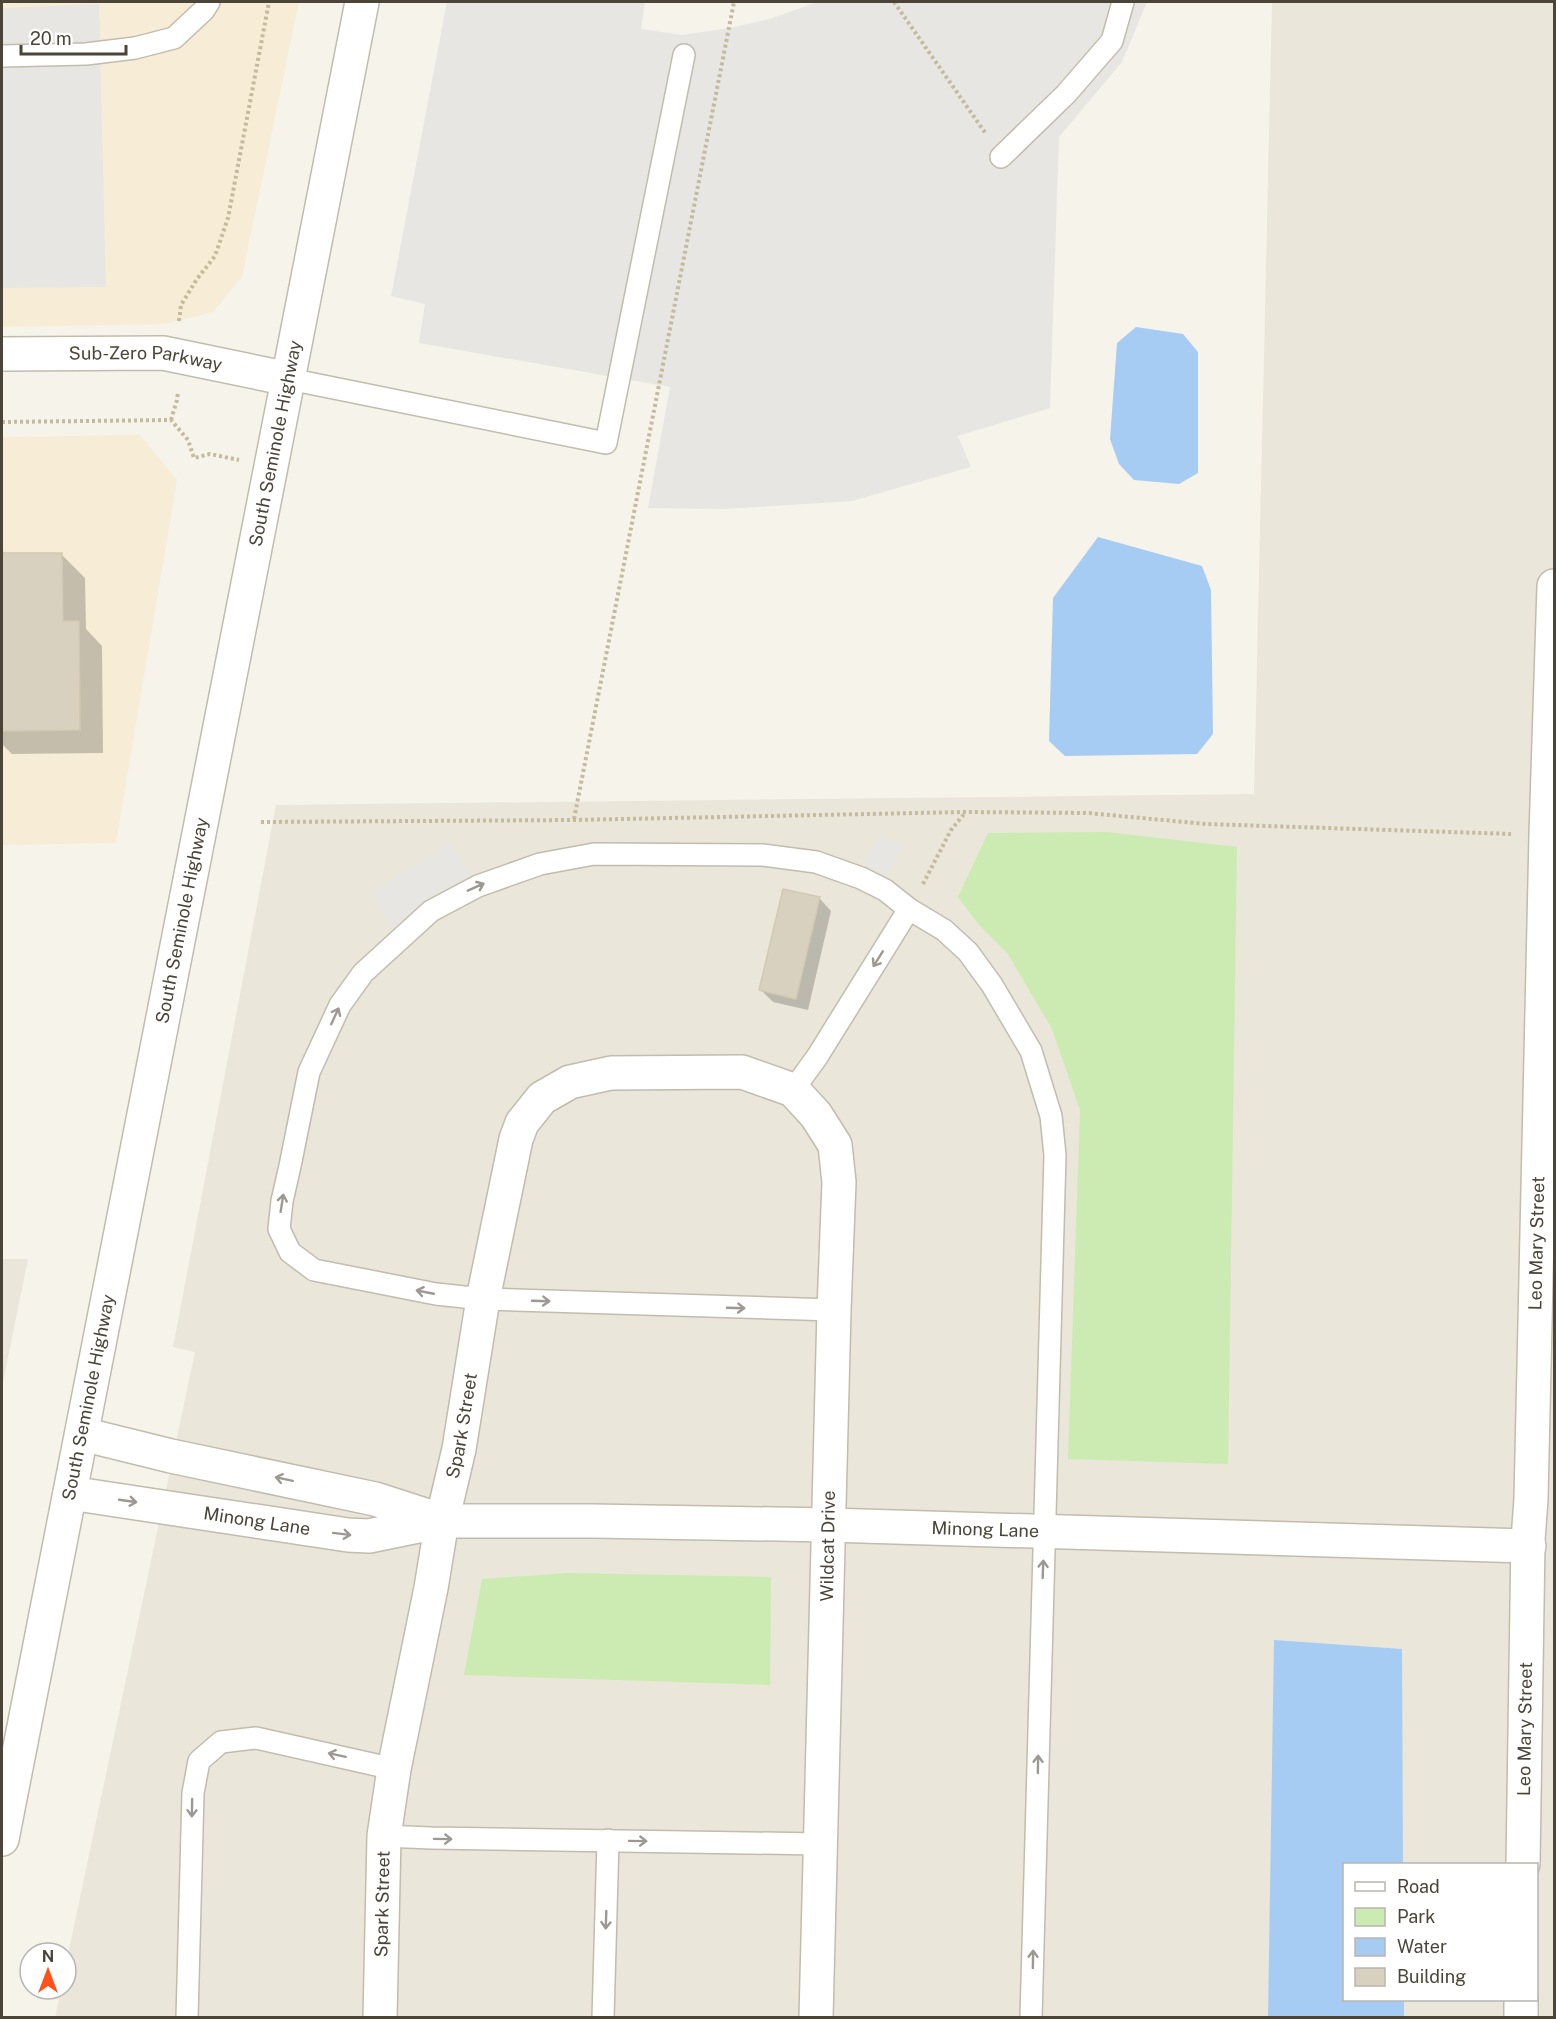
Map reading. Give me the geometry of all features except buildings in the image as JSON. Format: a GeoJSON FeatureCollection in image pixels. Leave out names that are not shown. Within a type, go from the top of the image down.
{"type":"FeatureCollection","features":[{"type":"Feature","properties":{"kind":"street","name":"South Seminole Highway"},"geometry":{"type":"LineString","coordinates":[[2,1839],[362,2]]}},
{"type":"Feature","properties":{"kind":"street","name":"Sub-Zero Parkway"},"geometry":{"type":"LineString","coordinates":[[2,354],[163,353],[289,380]]}},
{"type":"Feature","properties":{"kind":"street","name":"Leo Mary Street"},"geometry":{"type":"LineString","coordinates":[[1523,1863],[1528,1546],[1532,1487],[1546,835],[1554,607]]}},
{"type":"Feature","properties":{"kind":"street","name":"Spark Street"},"geometry":{"type":"LineString","coordinates":[[380,2018],[384,1836],[394,1769],[431,1588],[442,1521],[459,1449],[483,1299],[516,1138],[522,1123],[542,1098],[570,1082],[611,1073],[742,1072],[793,1090]]}},
{"type":"Feature","properties":{"kind":"street","name":"Wildcat Drive"},"geometry":{"type":"LineString","coordinates":[[793,1090],[816,1115],[835,1145],[839,1182],[816,2018]]}},
{"type":"Feature","properties":{"kind":"street","name":"Minong Lane"},"geometry":{"type":"LineString","coordinates":[[82,1434],[171,1456],[375,1499],[442,1521]]}},
{"type":"Feature","properties":{"kind":"street","name":"Minong Lane"},"geometry":{"type":"LineString","coordinates":[[70,1493],[348,1535],[369,1536],[442,1521],[593,1521],[829,1525],[1528,1546]]}},
{"type":"Feature","properties":{"kind":"street"},"geometry":{"type":"LineString","coordinates":[[1521,2001],[1521,2018]]}},
{"type":"Feature","properties":{"kind":"lane"},"geometry":{"type":"LineString","coordinates":[[2,56],[86,54],[135,48],[174,38],[204,10],[209,2]]}},
{"type":"Feature","properties":{"kind":"lane"},"geometry":{"type":"LineString","coordinates":[[1001,157],[1066,94],[1112,41],[1123,2]]}},
{"type":"Feature","properties":{"kind":"lane"},"geometry":{"type":"LineString","coordinates":[[289,380],[606,443],[684,55]]}},
{"type":"Feature","properties":{"kind":"lane"},"geometry":{"type":"LineString","coordinates":[[834,1310],[483,1299],[436,1294],[314,1270],[290,1252],[279,1229],[282,1201],[309,1072],[340,1005],[363,973],[431,911],[478,886],[540,864],[594,854],[762,855],[816,862],[861,878],[885,890],[909,909],[944,930],[968,952],[992,985],[1031,1051],[1051,1116],[1055,1155],[1031,2018]]}},
{"type":"Feature","properties":{"kind":"lane"},"geometry":{"type":"LineString","coordinates":[[793,1090],[817,1057],[909,909]]}},
{"type":"Feature","properties":{"kind":"lane"},"geometry":{"type":"LineString","coordinates":[[187,2018],[193,1793],[199,1761],[221,1742],[256,1738],[394,1769]]}},
{"type":"Feature","properties":{"kind":"lane"},"geometry":{"type":"LineString","coordinates":[[384,1836],[820,1844]]}},
{"type":"Feature","properties":{"kind":"lane"},"geometry":{"type":"LineString","coordinates":[[603,2018],[608,1840]]}},
{"type":"Feature","properties":{"kind":"path"},"geometry":{"type":"LineString","coordinates":[[178,328],[181,305],[215,256],[228,218],[269,2]]}},
{"type":"Feature","properties":{"kind":"path"},"geometry":{"type":"LineString","coordinates":[[574,820],[734,2]]}},
{"type":"Feature","properties":{"kind":"path"},"geometry":{"type":"LineString","coordinates":[[894,2],[1001,157]]}},
{"type":"Feature","properties":{"kind":"path"},"geometry":{"type":"LineString","coordinates":[[171,420],[177,400]]}},
{"type":"Feature","properties":{"kind":"path"},"geometry":{"type":"LineString","coordinates":[[2,422],[171,420]]}},
{"type":"Feature","properties":{"kind":"path"},"geometry":{"type":"LineString","coordinates":[[171,420],[188,440],[194,458],[210,454]]}},
{"type":"Feature","properties":{"kind":"path"},"geometry":{"type":"LineString","coordinates":[[909,909],[951,830],[965,812]]}},
{"type":"Feature","properties":{"kind":"path"},"geometry":{"type":"LineString","coordinates":[[261,822],[574,820],[965,812],[1088,813],[1206,824],[1546,835]]}},
{"type":"Feature","properties":{"kind":"shaded area"},"geometry":{"type":"Polygon","coordinates":[[[2,2],[299,2],[242,277],[213,312],[165,324],[2,327],[2,2]]]}},
{"type":"Feature","properties":{"kind":"shaded area"},"geometry":{"type":"Polygon","coordinates":[[[447,2],[645,2],[641,29],[682,35],[770,19],[817,2],[1147,2],[1122,62],[1059,137],[1050,408],[958,436],[971,467],[852,501],[725,509],[648,508],[670,387],[419,343],[425,304],[391,296],[447,2]]]}},
{"type":"Feature","properties":{"kind":"shaded area"},"geometry":{"type":"Polygon","coordinates":[[[1272,2],[1554,2],[1554,2017],[55,2018],[59,2001],[78,2001],[78,1941],[71,1941],[195,1352],[173,1347],[276,805],[1254,794],[1272,2]]]}},
{"type":"Feature","properties":{"kind":"shaded area"},"geometry":{"type":"Polygon","coordinates":[[[99,4],[106,287],[2,288],[2,8],[99,4]]]}},
{"type":"Feature","properties":{"kind":"shaded area"},"geometry":{"type":"Polygon","coordinates":[[[140,435],[177,480],[116,843],[2,845],[2,437],[140,435]]]}},
{"type":"Feature","properties":{"kind":"shaded area"},"geometry":{"type":"Polygon","coordinates":[[[881,833],[904,847],[885,882],[861,869],[881,833]]]}},
{"type":"Feature","properties":{"kind":"shaded area"},"geometry":{"type":"Polygon","coordinates":[[[451,843],[473,878],[430,899],[393,928],[371,893],[451,843]]]}},
{"type":"Feature","properties":{"kind":"shaded area"},"geometry":{"type":"Polygon","coordinates":[[[2,1259],[28,1259],[2,1387],[2,1259]]]}},
{"type":"Feature","properties":{"kind":"green space"},"geometry":{"type":"Polygon","coordinates":[[[1107,832],[1237,847],[1228,1464],[1068,1459],[1080,1110],[1052,1029],[1008,954],[979,925],[958,897],[988,833],[1107,832]]]}},
{"type":"Feature","properties":{"kind":"green space"},"geometry":{"type":"Polygon","coordinates":[[[568,1573],[771,1577],[770,1685],[464,1675],[482,1579],[568,1573]]]}},
{"type":"Feature","properties":{"kind":"water"},"geometry":{"type":"Polygon","coordinates":[[[1136,327],[1183,334],[1198,352],[1198,473],[1179,484],[1134,480],[1119,464],[1110,439],[1117,343],[1136,327]]]}},
{"type":"Feature","properties":{"kind":"water"},"geometry":{"type":"Polygon","coordinates":[[[1098,537],[1202,566],[1211,590],[1213,734],[1197,754],[1065,756],[1049,741],[1053,598],[1098,537]]]}},
{"type":"Feature","properties":{"kind":"water"},"geometry":{"type":"Polygon","coordinates":[[[1274,1640],[1402,1649],[1403,1863],[1343,1863],[1343,2001],[1404,2001],[1404,2017],[1268,2017],[1274,1640]]]}}]}
